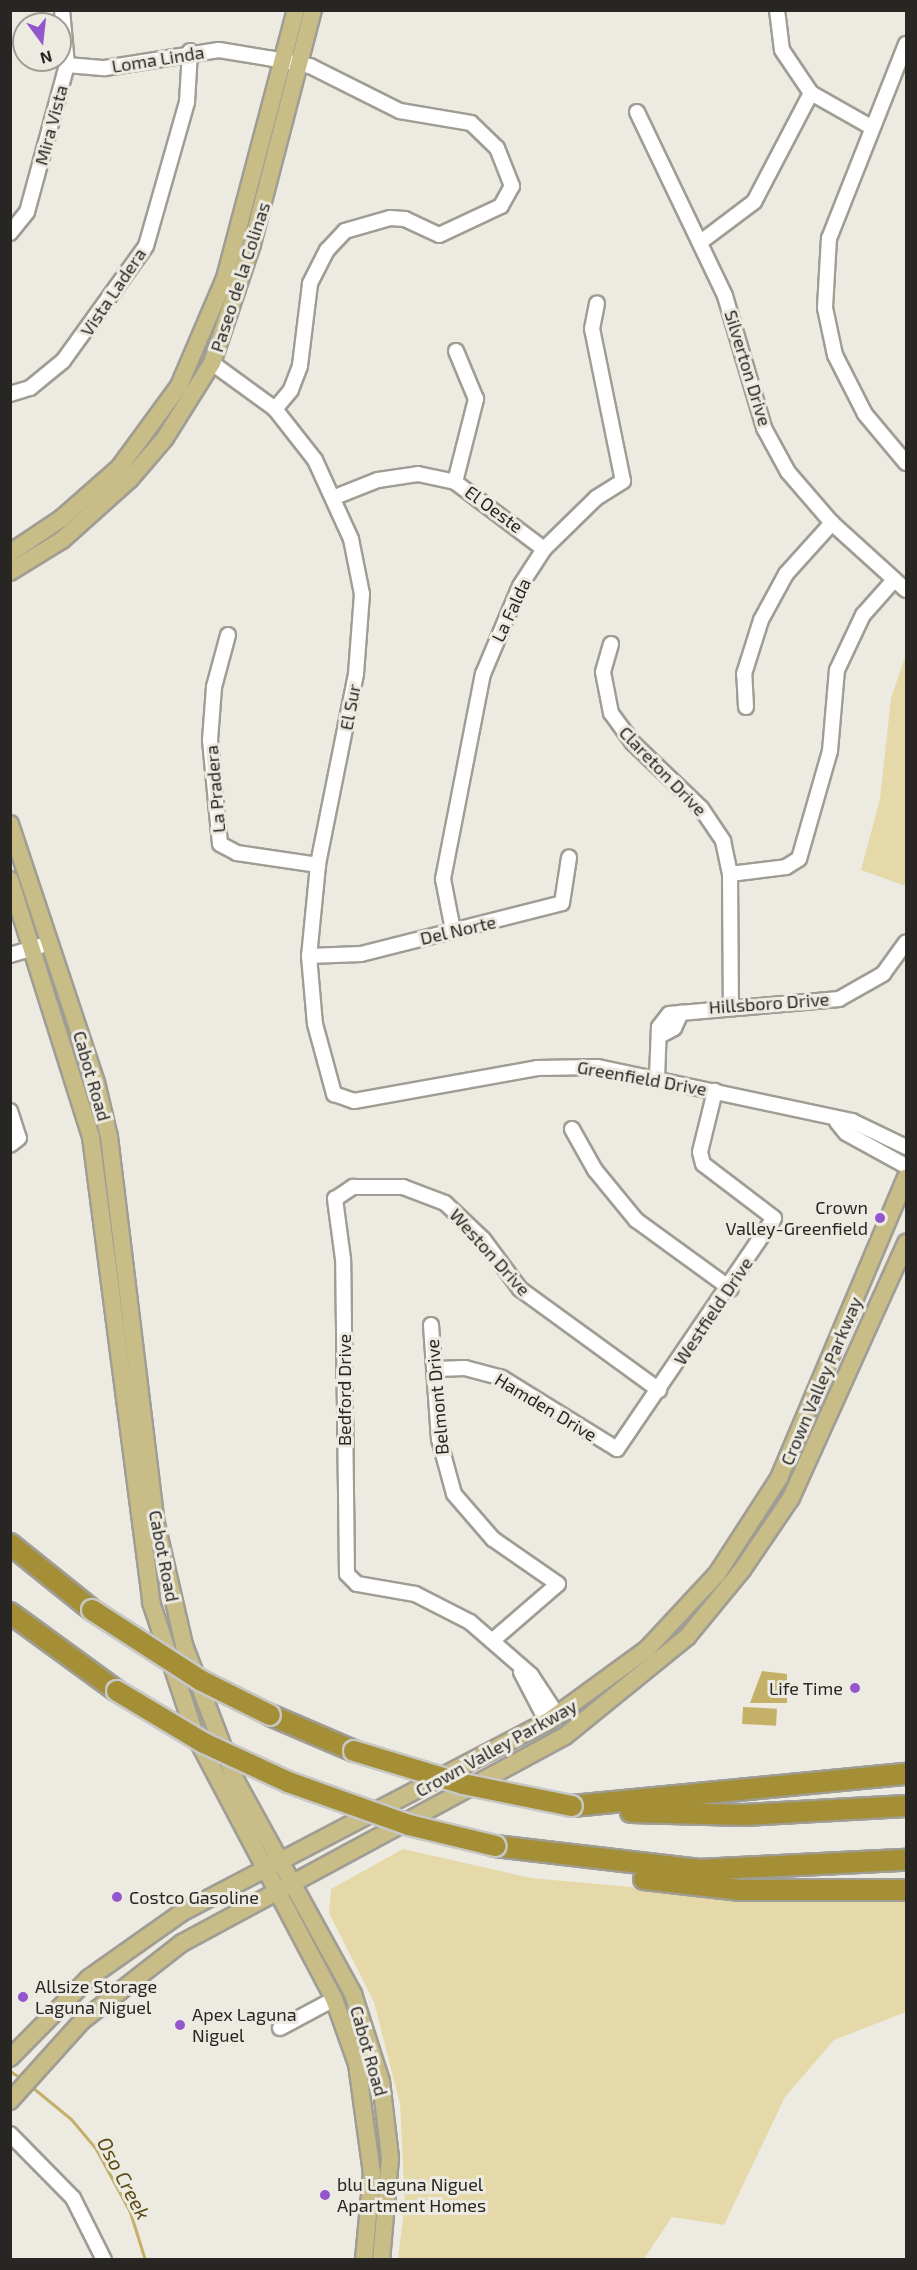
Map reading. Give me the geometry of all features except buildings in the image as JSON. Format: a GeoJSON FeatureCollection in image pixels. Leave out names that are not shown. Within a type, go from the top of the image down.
{"type":"FeatureCollection","features":[{"type":"Feature","properties":{"kind":"highway"},"geometry":{"type":"LineString","coordinates":[[10,1544],[92,1610],[200,1680],[270,1715],[354,1751],[463,1784],[572,1806],[673,1816],[906,1806]]}},
{"type":"Feature","properties":{"kind":"highway"},"geometry":{"type":"LineString","coordinates":[[10,1613],[117,1691],[204,1743],[288,1782],[409,1825],[495,1846],[600,1862],[698,1870],[906,1860]]}},
{"type":"Feature","properties":{"kind":"highway"},"geometry":{"type":"LineString","coordinates":[[572,1806],[906,1774]]}},
{"type":"Feature","properties":{"kind":"highway"},"geometry":{"type":"LineString","coordinates":[[600,1862],[631,1877],[740,1890],[906,1890]]}},
{"type":"Feature","properties":{"kind":"main road","name":"Paseo de la Colinas"},"geometry":{"type":"LineString","coordinates":[[10,572],[62,540],[130,479],[165,438],[212,363],[234,307],[291,62],[296,10]]}},
{"type":"Feature","properties":{"kind":"main road","name":"Paseo de la Colinas"},"geometry":{"type":"LineString","coordinates":[[10,553],[69,513],[119,468],[179,386],[203,337],[291,62],[313,10]]}},
{"type":"Feature","properties":{"kind":"main road"},"geometry":{"type":"LineString","coordinates":[[179,386],[212,363],[203,337]]}},
{"type":"Feature","properties":{"kind":"main road","name":"Cabot Road"},"geometry":{"type":"LineString","coordinates":[[10,824],[42,945]]}},
{"type":"Feature","properties":{"kind":"main road","name":"Cabot Road"},"geometry":{"type":"LineString","coordinates":[[10,880],[42,945],[96,1082],[109,1137],[153,1503],[170,1596],[214,1731],[272,1867],[334,1999],[364,2090],[370,2137],[372,2201],[364,2259]]}},
{"type":"Feature","properties":{"kind":"main road","name":"Crown Valley Parkway"},"geometry":{"type":"LineString","coordinates":[[14,2054],[75,1991],[141,1939],[272,1867],[553,1719],[623,1669],[669,1627],[717,1574],[757,1516],[797,1441],[906,1178]]}},
{"type":"Feature","properties":{"kind":"main road","name":"Crown Valley Parkway"},"geometry":{"type":"LineString","coordinates":[[11,2100],[37,2070],[132,1979],[182,1943],[565,1736],[687,1637],[742,1570],[790,1498],[906,1243]]}},
{"type":"Feature","properties":{"kind":"main road","name":"Cabot Road"},"geometry":{"type":"LineString","coordinates":[[283,1888],[352,1994],[381,2081],[390,2158],[381,2259]]}},
{"type":"Feature","properties":{"kind":"street"},"geometry":{"type":"LineString","coordinates":[[777,10],[782,50],[811,93],[870,127]]}},
{"type":"Feature","properties":{"kind":"street"},"geometry":{"type":"LineString","coordinates":[[906,44],[870,127],[829,238],[825,308],[835,355],[865,414],[906,463]]}},
{"type":"Feature","properties":{"kind":"street","name":"Loma Linda"},"geometry":{"type":"LineString","coordinates":[[72,65],[105,68],[190,51],[291,62],[400,111],[483,129],[506,166],[512,193],[501,206],[439,236],[397,218],[345,231],[327,250],[310,284],[300,366],[291,390],[275,409]]}},
{"type":"Feature","properties":{"kind":"street","name":"Vista Ladera"},"geometry":{"type":"LineString","coordinates":[[10,394],[30,388],[63,361],[146,246],[187,102],[190,51]]}},
{"type":"Feature","properties":{"kind":"street","name":"Mira Vista"},"geometry":{"type":"LineString","coordinates":[[10,233],[27,212],[65,72]]}},
{"type":"Feature","properties":{"kind":"street"},"geometry":{"type":"LineString","coordinates":[[702,241],[754,202],[811,93]]}},
{"type":"Feature","properties":{"kind":"street","name":"Silverton Drive"},"geometry":{"type":"LineString","coordinates":[[637,112],[702,241],[725,296],[764,428],[788,472],[832,523],[906,591]]}},
{"type":"Feature","properties":{"kind":"street","name":"La Falda"},"geometry":{"type":"LineString","coordinates":[[453,930],[443,879],[483,674],[520,586],[544,549],[596,498],[623,481],[592,329],[597,303]]}},
{"type":"Feature","properties":{"kind":"street"},"geometry":{"type":"LineString","coordinates":[[455,482],[476,399],[456,351]]}},
{"type":"Feature","properties":{"kind":"street","name":"El Sur"},"geometry":{"type":"LineString","coordinates":[[212,363],[275,409],[315,460],[335,497],[362,594],[356,674],[318,865],[309,956],[315,1024],[331,1088],[338,1098]]}},
{"type":"Feature","properties":{"kind":"street","name":"El Oeste"},"geometry":{"type":"LineString","coordinates":[[335,497],[378,480],[418,474],[455,482],[544,549]]}},
{"type":"Feature","properties":{"kind":"street"},"geometry":{"type":"LineString","coordinates":[[746,707],[744,675],[761,620],[786,574],[832,523]]}},
{"type":"Feature","properties":{"kind":"street"},"geometry":{"type":"LineString","coordinates":[[730,874],[786,867],[799,859],[830,751],[843,651],[863,615],[894,580]]}},
{"type":"Feature","properties":{"kind":"street","name":"La Pradera"},"geometry":{"type":"LineString","coordinates":[[228,634],[214,687],[210,741],[220,844],[237,853],[318,865]]}},
{"type":"Feature","properties":{"kind":"street","name":"Clareton Drive"},"geometry":{"type":"LineString","coordinates":[[611,644],[603,672],[611,713],[715,827],[730,874],[731,1005]]}},
{"type":"Feature","properties":{"kind":"street","name":"Del Norte"},"geometry":{"type":"LineString","coordinates":[[309,956],[361,954],[562,903],[569,858]]}},
{"type":"Feature","properties":{"kind":"street","name":"Hillsboro Drive"},"geometry":{"type":"LineString","coordinates":[[657,1078],[662,1020],[681,1013],[731,1005],[839,999],[883,974],[906,942]]}},
{"type":"Feature","properties":{"kind":"street"},"geometry":{"type":"LineString","coordinates":[[10,955],[42,945]]}},
{"type":"Feature","properties":{"kind":"street","name":"Greenfield Drive"},"geometry":{"type":"LineString","coordinates":[[338,1098],[354,1101],[565,1065],[657,1078],[837,1122],[852,1121],[906,1147]]}},
{"type":"Feature","properties":{"kind":"street","name":"Westfield Drive"},"geometry":{"type":"LineString","coordinates":[[617,1449],[731,1289],[774,1218],[703,1164],[700,1152],[715,1091]]}},
{"type":"Feature","properties":{"kind":"street"},"geometry":{"type":"LineString","coordinates":[[10,1112],[15,1143]]}},
{"type":"Feature","properties":{"kind":"street","name":"Greenfield Drive"},"geometry":{"type":"LineString","coordinates":[[837,1122],[846,1133],[906,1166]]}},
{"type":"Feature","properties":{"kind":"street"},"geometry":{"type":"LineString","coordinates":[[572,1129],[595,1170],[636,1220],[731,1289]]}},
{"type":"Feature","properties":{"kind":"street","name":"Weston Drive"},"geometry":{"type":"LineString","coordinates":[[335,1199],[353,1187],[403,1187],[445,1203],[483,1239],[520,1288],[659,1390]]}},
{"type":"Feature","properties":{"kind":"street","name":"Bedford Drive"},"geometry":{"type":"LineString","coordinates":[[335,1199],[343,1260],[345,1565],[351,1581],[424,1598],[470,1622],[492,1641]]}},
{"type":"Feature","properties":{"kind":"street","name":"Belmont Drive"},"geometry":{"type":"LineString","coordinates":[[431,1325],[437,1370],[439,1439],[454,1494],[493,1539],[558,1584],[492,1641]]}},
{"type":"Feature","properties":{"kind":"street","name":"Hamden Drive"},"geometry":{"type":"LineString","coordinates":[[437,1370],[465,1368],[502,1378],[617,1449]]}},
{"type":"Feature","properties":{"kind":"street"},"geometry":{"type":"LineString","coordinates":[[492,1641],[521,1672],[531,1675],[553,1719]]}},
{"type":"Feature","properties":{"kind":"street"},"geometry":{"type":"LineString","coordinates":[[280,2028],[334,1999]]}},
{"type":"Feature","properties":{"kind":"street"},"geometry":{"type":"LineString","coordinates":[[10,2133],[69,2192],[104,2259]]}},
{"type":"Feature","properties":{"kind":"shaded area"},"geometry":{"type":"Polygon","coordinates":[[[906,654],[906,886],[861,870],[880,799],[891,698],[906,654]]]}},
{"type":"Feature","properties":{"kind":"shaded area"},"geometry":{"type":"Polygon","coordinates":[[[762,1671],[787,1674],[787,1703],[750,1703],[762,1671]]]}},
{"type":"Feature","properties":{"kind":"shaded area"},"geometry":{"type":"Polygon","coordinates":[[[743,1707],[777,1709],[776,1726],[742,1724],[743,1707]]]}},
{"type":"Feature","properties":{"kind":"shaded area"},"geometry":{"type":"Polygon","coordinates":[[[403,1849],[531,1878],[719,1895],[906,1898],[906,2012],[834,2040],[785,2097],[724,2225],[672,2217],[644,2259],[398,2259],[405,2203],[400,2104],[374,2002],[329,1913],[331,1889],[403,1849]]]}},
{"type":"Feature","properties":{"kind":"waterway","name":"Oso Creek"},"geometry":{"type":"LineString","coordinates":[[10,2071],[22,2079]]}},
{"type":"Feature","properties":{"kind":"waterway","name":"Oso Creek"},"geometry":{"type":"LineString","coordinates":[[32,2087],[71,2119],[96,2149],[130,2212],[145,2260]]}},
{"type":"Feature","properties":{"kind":"place","name":"Crown Valley-Greenfield"},"geometry":{"type":"Point","coordinates":[880,1218]}},
{"type":"Feature","properties":{"kind":"place","name":"Life Time"},"geometry":{"type":"Point","coordinates":[855,1688]}},
{"type":"Feature","properties":{"kind":"place","name":"Costco Gasoline"},"geometry":{"type":"Point","coordinates":[117,1897]}},
{"type":"Feature","properties":{"kind":"place","name":"Allsize Storage Laguna Niguel"},"geometry":{"type":"Point","coordinates":[23,1997]}},
{"type":"Feature","properties":{"kind":"place","name":"Apex Laguna Niguel"},"geometry":{"type":"Point","coordinates":[180,2025]}},
{"type":"Feature","properties":{"kind":"place","name":"blu Laguna Niguel Apartment Homes"},"geometry":{"type":"Point","coordinates":[325,2195]}}]}
